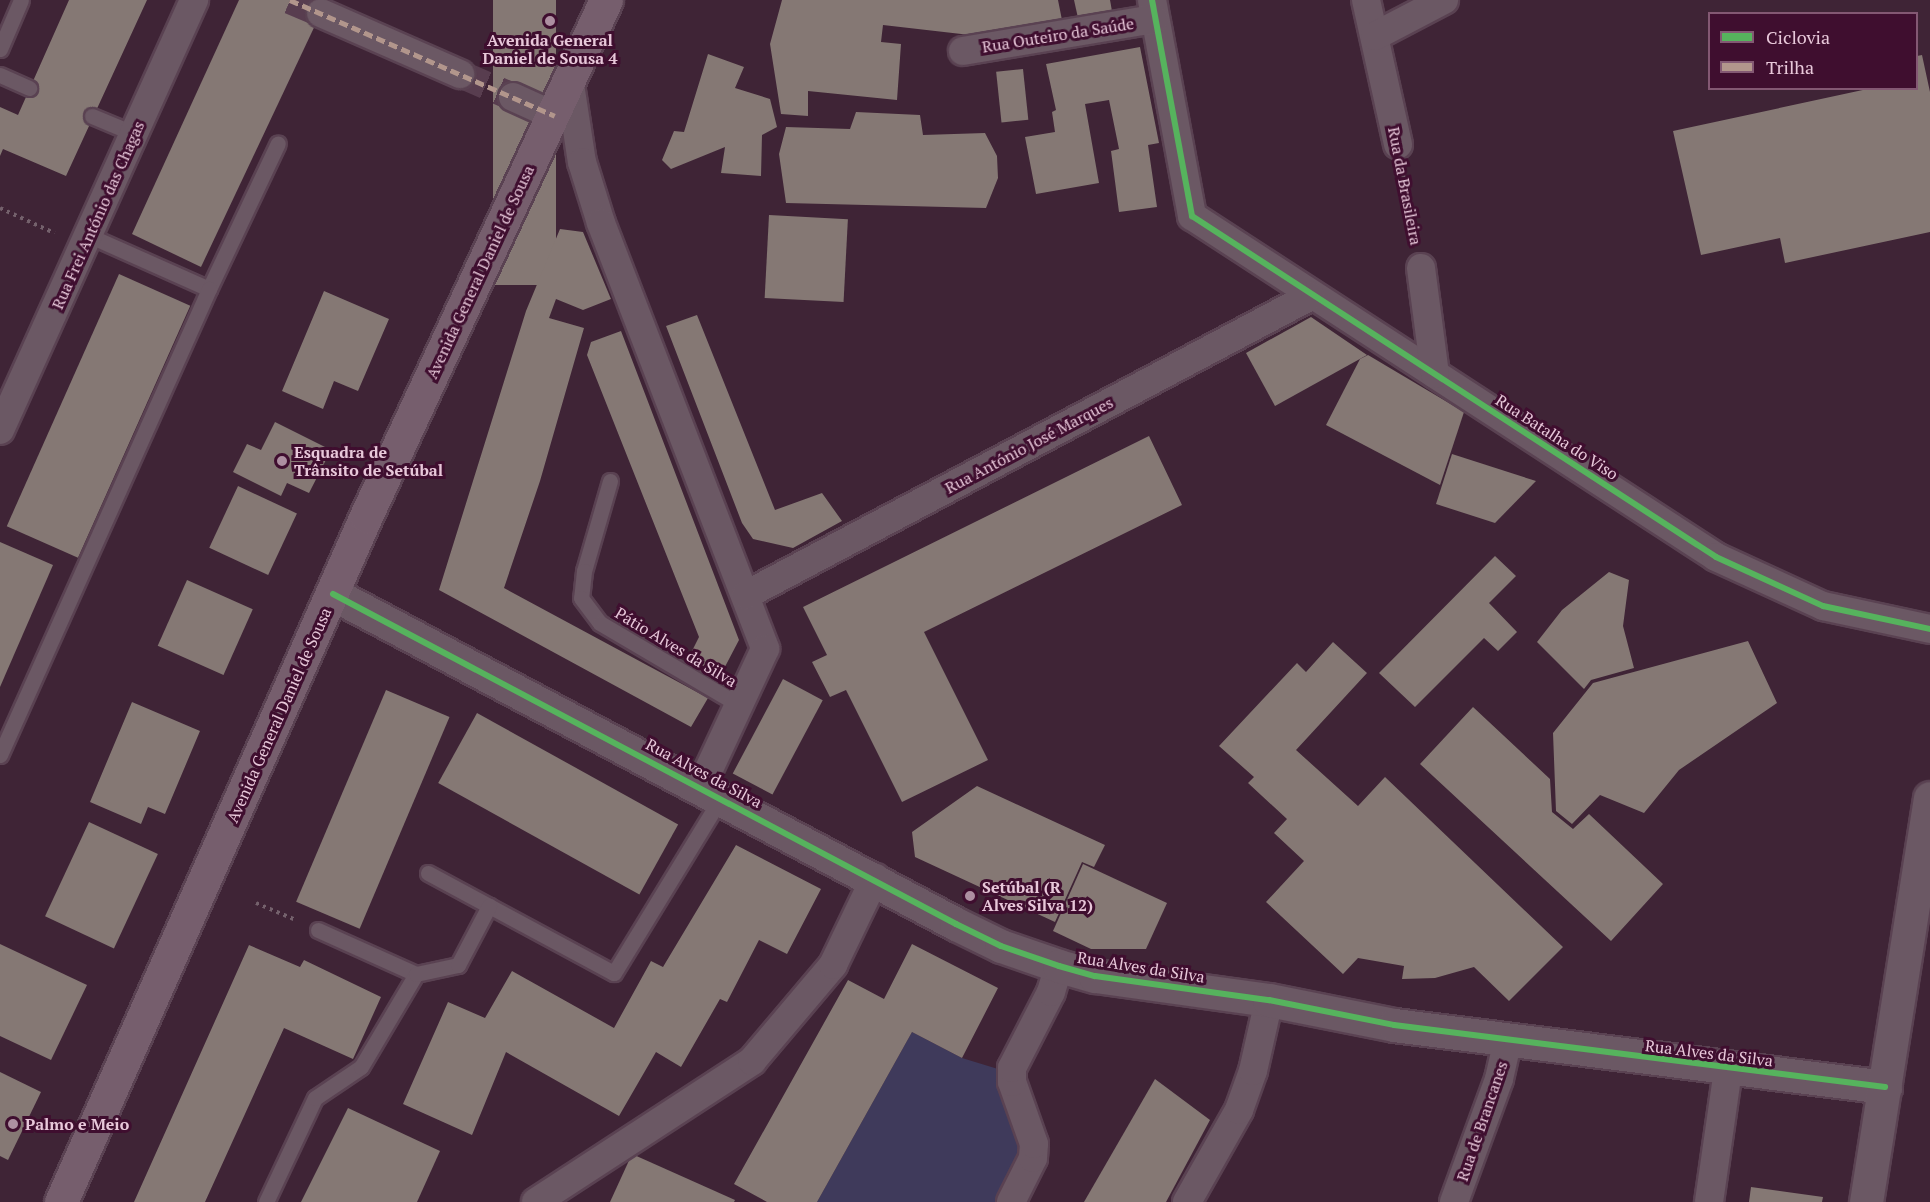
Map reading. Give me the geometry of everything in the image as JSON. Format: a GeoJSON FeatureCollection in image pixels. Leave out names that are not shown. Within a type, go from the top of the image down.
{"type":"FeatureCollection","features":[{"type":"Feature","properties":{"kind":"main road","name":"Avenida General Daniel de Sousa"},"geometry":{"type":"LineString","coordinates":[[61,1202],[333,594],[570,84],[606,0]]}},
{"type":"Feature","properties":{"kind":"street","name":"Rua Frei António das Chagas"},"geometry":{"type":"LineString","coordinates":[[0,430],[194,0]]}},
{"type":"Feature","properties":{"kind":"street","name":"Rua da Brasileira"},"geometry":{"type":"LineString","coordinates":[[1366,0],[1398,144]]}},
{"type":"Feature","properties":{"kind":"street"},"geometry":{"type":"LineString","coordinates":[[1375,36],[1444,0]]}},
{"type":"Feature","properties":{"kind":"street","name":"Rua Outeiro da Saúde"},"geometry":{"type":"LineString","coordinates":[[963,51],[1153,10]]}},
{"type":"Feature","properties":{"kind":"street","name":"Rua Batalha do Viso"},"geometry":{"type":"LineString","coordinates":[[1153,10],[1192,216],[1311,296],[1716,557],[1823,606],[1930,629]]}},
{"type":"Feature","properties":{"kind":"street"},"geometry":{"type":"LineString","coordinates":[[321,14],[460,74]]}},
{"type":"Feature","properties":{"kind":"street"},"geometry":{"type":"LineString","coordinates":[[570,84],[582,162],[601,222],[765,649],[741,706],[711,792]]}},
{"type":"Feature","properties":{"kind":"street"},"geometry":{"type":"LineString","coordinates":[[513,97],[555,116]]}},
{"type":"Feature","properties":{"kind":"street","name":"Rua da Brasileira"},"geometry":{"type":"LineString","coordinates":[[1420,268],[1435,374]]}},
{"type":"Feature","properties":{"kind":"street","name":"Rua António José Marques"},"geometry":{"type":"LineString","coordinates":[[746,595],[1311,296]]}},
{"type":"Feature","properties":{"kind":"street","name":"Rua Alves da Silva"},"geometry":{"type":"LineString","coordinates":[[333,594],[1001,946],[1059,966],[1095,976],[1269,1000],[1394,1025],[1728,1070],[1885,1087]]}},
{"type":"Feature","properties":{"kind":"street"},"geometry":{"type":"LineString","coordinates":[[1866,1202],[1930,798]]}},
{"type":"Feature","properties":{"kind":"street"},"geometry":{"type":"LineString","coordinates":[[536,1202],[752,1061],[833,965],[874,878]]}},
{"type":"Feature","properties":{"kind":"street"},"geometry":{"type":"LineString","coordinates":[[1011,1202],[1033,1158],[1034,1144],[1012,1082],[1012,1068],[1051,992],[1059,966]]}},
{"type":"Feature","properties":{"kind":"street"},"geometry":{"type":"LineString","coordinates":[[1187,1202],[1239,1110],[1253,1071],[1269,1000]]}},
{"type":"Feature","properties":{"kind":"street","name":"Rua de Brancanes"},"geometry":{"type":"LineString","coordinates":[[1454,1202],[1499,1079],[1508,1039]]}},
{"type":"Feature","properties":{"kind":"street"},"geometry":{"type":"LineString","coordinates":[[1709,1202],[1728,1070]]}},
{"type":"Feature","properties":{"kind":"lane"},"geometry":{"type":"LineString","coordinates":[[0,49],[21,0]]}},
{"type":"Feature","properties":{"kind":"lane"},"geometry":{"type":"LineString","coordinates":[[0,75],[29,88]]}},
{"type":"Feature","properties":{"kind":"lane"},"geometry":{"type":"LineString","coordinates":[[92,116],[135,134]]}},
{"type":"Feature","properties":{"kind":"lane"},"geometry":{"type":"LineString","coordinates":[[0,755],[209,290],[278,143]]}},
{"type":"Feature","properties":{"kind":"lane"},"geometry":{"type":"LineString","coordinates":[[87,241],[209,290]]}},
{"type":"Feature","properties":{"kind":"lane","name":"Pátio Alves da Silva"},"geometry":{"type":"LineString","coordinates":[[610,481],[584,571],[581,598],[600,623],[741,706]]}},
{"type":"Feature","properties":{"kind":"lane"},"geometry":{"type":"LineString","coordinates":[[428,873],[614,973],[711,792]]}},
{"type":"Feature","properties":{"kind":"lane"},"geometry":{"type":"LineString","coordinates":[[318,930],[416,974],[458,965],[489,906]]}},
{"type":"Feature","properties":{"kind":"lane"},"geometry":{"type":"LineString","coordinates":[[266,1202],[315,1098],[361,1067],[416,974]]}},
{"type":"Feature","properties":{"kind":"path"},"geometry":{"type":"LineString","coordinates":[[0,208],[87,241]]}},
{"type":"Feature","properties":{"kind":"path"},"geometry":{"type":"LineString","coordinates":[[256,903],[298,921]]}},
{"type":"Feature","properties":{"kind":"shaded area"},"geometry":{"type":"Polygon","coordinates":[[[912,1032],[962,1058],[998,1069],[1012,1068],[1034,1144],[1010,1202],[817,1202],[912,1032]]]}},
{"type":"Feature","properties":{"kind":"building"},"geometry":{"type":"Polygon","coordinates":[[[69,0],[147,0],[66,176],[3,149],[0,156],[0,107],[18,115],[69,0]]]}},
{"type":"Feature","properties":{"kind":"building"},"geometry":{"type":"Polygon","coordinates":[[[239,0],[327,0],[201,267],[132,234],[239,0]]]}},
{"type":"Feature","properties":{"kind":"building"},"geometry":{"type":"Polygon","coordinates":[[[493,0],[556,0],[556,285],[493,285],[493,0]]]}},
{"type":"Feature","properties":{"kind":"building"},"geometry":{"type":"Polygon","coordinates":[[[782,0],[1058,0],[1062,20],[970,35],[883,25],[881,42],[901,44],[897,100],[808,91],[808,116],[781,114],[770,44],[782,0]]]}},
{"type":"Feature","properties":{"kind":"building"},"geometry":{"type":"Polygon","coordinates":[[[1074,0],[1110,0],[1112,11],[1078,18],[1074,0]]]}},
{"type":"Feature","properties":{"kind":"building"},"geometry":{"type":"Polygon","coordinates":[[[1140,47],[1159,143],[1148,145],[1157,207],[1119,212],[1111,151],[1119,149],[1109,100],[1085,104],[1099,183],[1036,194],[1025,137],[1055,132],[1052,112],[1056,110],[1046,64],[1140,47]]]}},
{"type":"Feature","properties":{"kind":"building"},"geometry":{"type":"Polygon","coordinates":[[[708,54],[744,67],[735,88],[770,99],[777,127],[762,135],[761,176],[721,173],[725,147],[671,169],[662,160],[674,131],[684,132],[708,54]]]}},
{"type":"Feature","properties":{"kind":"building"},"geometry":{"type":"Polygon","coordinates":[[[1922,55],[1930,92],[1930,232],[1785,263],[1780,238],[1701,255],[1673,131],[1863,90],[1918,90],[1918,56],[1922,55]]]}},
{"type":"Feature","properties":{"kind":"building"},"geometry":{"type":"Polygon","coordinates":[[[1023,69],[1028,120],[1001,123],[996,72],[1023,69]]]}},
{"type":"Feature","properties":{"kind":"building"},"geometry":{"type":"Polygon","coordinates":[[[856,112],[920,115],[923,135],[985,133],[997,156],[998,178],[986,208],[786,203],[779,154],[786,127],[850,129],[856,112]]]}},
{"type":"Feature","properties":{"kind":"building"},"geometry":{"type":"Polygon","coordinates":[[[769,215],[848,219],[844,302],[765,298],[769,215]]]}},
{"type":"Feature","properties":{"kind":"building"},"geometry":{"type":"Polygon","coordinates":[[[560,229],[583,232],[611,299],[583,310],[556,299],[549,318],[584,328],[540,481],[504,588],[708,698],[691,727],[439,590],[526,311],[560,229]]]}},
{"type":"Feature","properties":{"kind":"building"},"geometry":{"type":"Polygon","coordinates":[[[119,274],[190,306],[78,558],[7,526],[119,274]]]}},
{"type":"Feature","properties":{"kind":"building"},"geometry":{"type":"Polygon","coordinates":[[[324,291],[389,319],[358,391],[334,381],[323,409],[282,391],[324,291]]]}},
{"type":"Feature","properties":{"kind":"building"},"geometry":{"type":"Polygon","coordinates":[[[697,315],[775,510],[822,493],[842,521],[793,548],[753,539],[742,523],[666,326],[697,315]]]}},
{"type":"Feature","properties":{"kind":"building"},"geometry":{"type":"Polygon","coordinates":[[[1311,317],[1367,355],[1275,406],[1246,353],[1311,317]]]}},
{"type":"Feature","properties":{"kind":"building"},"geometry":{"type":"Polygon","coordinates":[[[621,331],[739,640],[717,682],[685,665],[699,637],[587,355],[591,342],[621,331]]]}},
{"type":"Feature","properties":{"kind":"building"},"geometry":{"type":"Polygon","coordinates":[[[1368,355],[1464,412],[1440,485],[1326,425],[1360,359],[1368,355]]]}},
{"type":"Feature","properties":{"kind":"building","name":"Esquadra de Trânsito de Setúbal"},"geometry":{"type":"Polygon","coordinates":[[[275,422],[331,450],[309,493],[287,483],[281,496],[233,472],[247,444],[261,450],[275,422]]]}},
{"type":"Feature","properties":{"kind":"building"},"geometry":{"type":"Polygon","coordinates":[[[1149,436],[1182,505],[924,632],[988,760],[902,802],[846,690],[830,697],[812,662],[827,655],[803,607],[1149,436]]]}},
{"type":"Feature","properties":{"kind":"building"},"geometry":{"type":"Polygon","coordinates":[[[1452,454],[1536,481],[1495,523],[1436,504],[1452,454]]]}},
{"type":"Feature","properties":{"kind":"building"},"geometry":{"type":"Polygon","coordinates":[[[238,486],[297,513],[268,575],[209,548],[238,486]]]}},
{"type":"Feature","properties":{"kind":"building"},"geometry":{"type":"Polygon","coordinates":[[[0,542],[53,565],[0,687],[0,542]]]}},
{"type":"Feature","properties":{"kind":"building"},"geometry":{"type":"Polygon","coordinates":[[[1495,556],[1516,576],[1489,603],[1517,632],[1498,651],[1484,638],[1415,707],[1379,673],[1495,556]]]}},
{"type":"Feature","properties":{"kind":"building"},"geometry":{"type":"Polygon","coordinates":[[[1609,572],[1629,580],[1623,626],[1634,668],[1591,680],[1584,689],[1537,642],[1562,610],[1609,572]]]}},
{"type":"Feature","properties":{"kind":"building"},"geometry":{"type":"Polygon","coordinates":[[[187,580],[253,609],[223,675],[158,646],[187,580]]]}},
{"type":"Feature","properties":{"kind":"building"},"geometry":{"type":"Polygon","coordinates":[[[1748,641],[1777,703],[1679,770],[1644,813],[1600,795],[1572,824],[1556,811],[1553,733],[1593,683],[1748,641]]]}},
{"type":"Feature","properties":{"kind":"building"},"geometry":{"type":"Polygon","coordinates":[[[1333,642],[1367,673],[1296,750],[1358,806],[1385,777],[1563,947],[1509,1001],[1474,967],[1435,978],[1402,979],[1404,966],[1358,958],[1343,974],[1266,902],[1304,861],[1274,833],[1287,819],[1248,783],[1254,777],[1219,746],[1297,663],[1306,672],[1333,642]]]}},
{"type":"Feature","properties":{"kind":"building"},"geometry":{"type":"Polygon","coordinates":[[[783,679],[823,700],[772,795],[733,773],[783,679]]]}},
{"type":"Feature","properties":{"kind":"building"},"geometry":{"type":"Polygon","coordinates":[[[386,690],[450,717],[360,929],[296,902],[386,690]]]}},
{"type":"Feature","properties":{"kind":"building"},"geometry":{"type":"Polygon","coordinates":[[[132,702],[200,731],[165,814],[148,807],[141,824],[90,802],[132,702]]]}},
{"type":"Feature","properties":{"kind":"building"},"geometry":{"type":"Polygon","coordinates":[[[1473,707],[1550,779],[1552,812],[1573,829],[1589,814],[1663,884],[1611,941],[1420,764],[1473,707]]]}},
{"type":"Feature","properties":{"kind":"building"},"geometry":{"type":"Polygon","coordinates":[[[477,713],[678,825],[639,894],[438,783],[477,713]]]}},
{"type":"Feature","properties":{"kind":"building"},"geometry":{"type":"Polygon","coordinates":[[[977,786],[1105,845],[1094,867],[1082,862],[1055,922],[915,857],[912,832],[977,786]]]}},
{"type":"Feature","properties":{"kind":"building"},"geometry":{"type":"Polygon","coordinates":[[[89,822],[158,854],[114,948],[45,916],[89,822]]]}},
{"type":"Feature","properties":{"kind":"building"},"geometry":{"type":"Polygon","coordinates":[[[736,845],[821,889],[787,954],[759,940],[727,1002],[720,999],[681,1067],[656,1052],[619,1116],[506,1052],[472,1135],[403,1104],[448,1002],[485,1018],[512,971],[614,1028],[651,961],[663,967],[736,845]]]}},
{"type":"Feature","properties":{"kind":"building"},"geometry":{"type":"Polygon","coordinates":[[[1083,864],[1167,903],[1146,949],[1091,949],[1053,931],[1083,864]]]}},
{"type":"Feature","properties":{"kind":"building"},"geometry":{"type":"Polygon","coordinates":[[[0,944],[87,985],[51,1060],[0,1036],[0,944]]]}},
{"type":"Feature","properties":{"kind":"building"},"geometry":{"type":"Polygon","coordinates":[[[912,944],[998,988],[962,1058],[912,1032],[817,1202],[767,1202],[734,1184],[848,980],[884,999],[912,944]]]}},
{"type":"Feature","properties":{"kind":"building"},"geometry":{"type":"Polygon","coordinates":[[[249,945],[300,967],[304,960],[381,997],[353,1059],[284,1028],[205,1202],[134,1202],[249,945]]]}},
{"type":"Feature","properties":{"kind":"building","name":"Palmo e Meio"},"geometry":{"type":"Polygon","coordinates":[[[0,1072],[41,1092],[8,1160],[0,1156],[0,1072]]]}},
{"type":"Feature","properties":{"kind":"building"},"geometry":{"type":"Polygon","coordinates":[[[1155,1079],[1210,1120],[1166,1202],[1084,1202],[1155,1079]]]}},
{"type":"Feature","properties":{"kind":"building"},"geometry":{"type":"Polygon","coordinates":[[[348,1108],[440,1151],[417,1202],[301,1202],[348,1108]]]}},
{"type":"Feature","properties":{"kind":"building"},"geometry":{"type":"Polygon","coordinates":[[[632,1154],[735,1200],[734,1202],[610,1202],[632,1154]]]}},
{"type":"Feature","properties":{"kind":"building"},"geometry":{"type":"Polygon","coordinates":[[[1751,1187],[1823,1197],[1822,1202],[1749,1202],[1751,1187]]]}},
{"type":"Feature","properties":{"kind":"tunnel"},"geometry":{"type":"LineString","coordinates":[[290,0],[321,13]]}},
{"type":"Feature","properties":{"kind":"tunnel"},"geometry":{"type":"LineString","coordinates":[[460,74],[513,97]]}},
{"type":"Feature","properties":{"kind":"marked path"},"geometry":{"type":"LineString","coordinates":[[290,0],[555,116]]}},
{"type":"Feature","properties":{"kind":"cycle path"},"geometry":{"type":"LineString","coordinates":[[1152,0],[1192,216],[1716,557],[1823,606],[1930,629]]}},
{"type":"Feature","properties":{"kind":"cycle path"},"geometry":{"type":"LineString","coordinates":[[333,594],[956,924],[1001,946],[1059,966],[1095,976],[1269,1000],[1394,1025],[1885,1087]]}},
{"type":"Feature","properties":{"kind":"place","name":"Avenida General Daniel de Sousa 4"},"geometry":{"type":"Point","coordinates":[550,21]}},
{"type":"Feature","properties":{"kind":"place","name":"Esquadra de Trânsito de Setúbal"},"geometry":{"type":"Point","coordinates":[282,461]}},
{"type":"Feature","properties":{"kind":"place","name":"Setúbal (R Alves Silva 12)"},"geometry":{"type":"Point","coordinates":[970,896]}},
{"type":"Feature","properties":{"kind":"place","name":"Palmo e Meio"},"geometry":{"type":"Point","coordinates":[13,1124]}}]}
